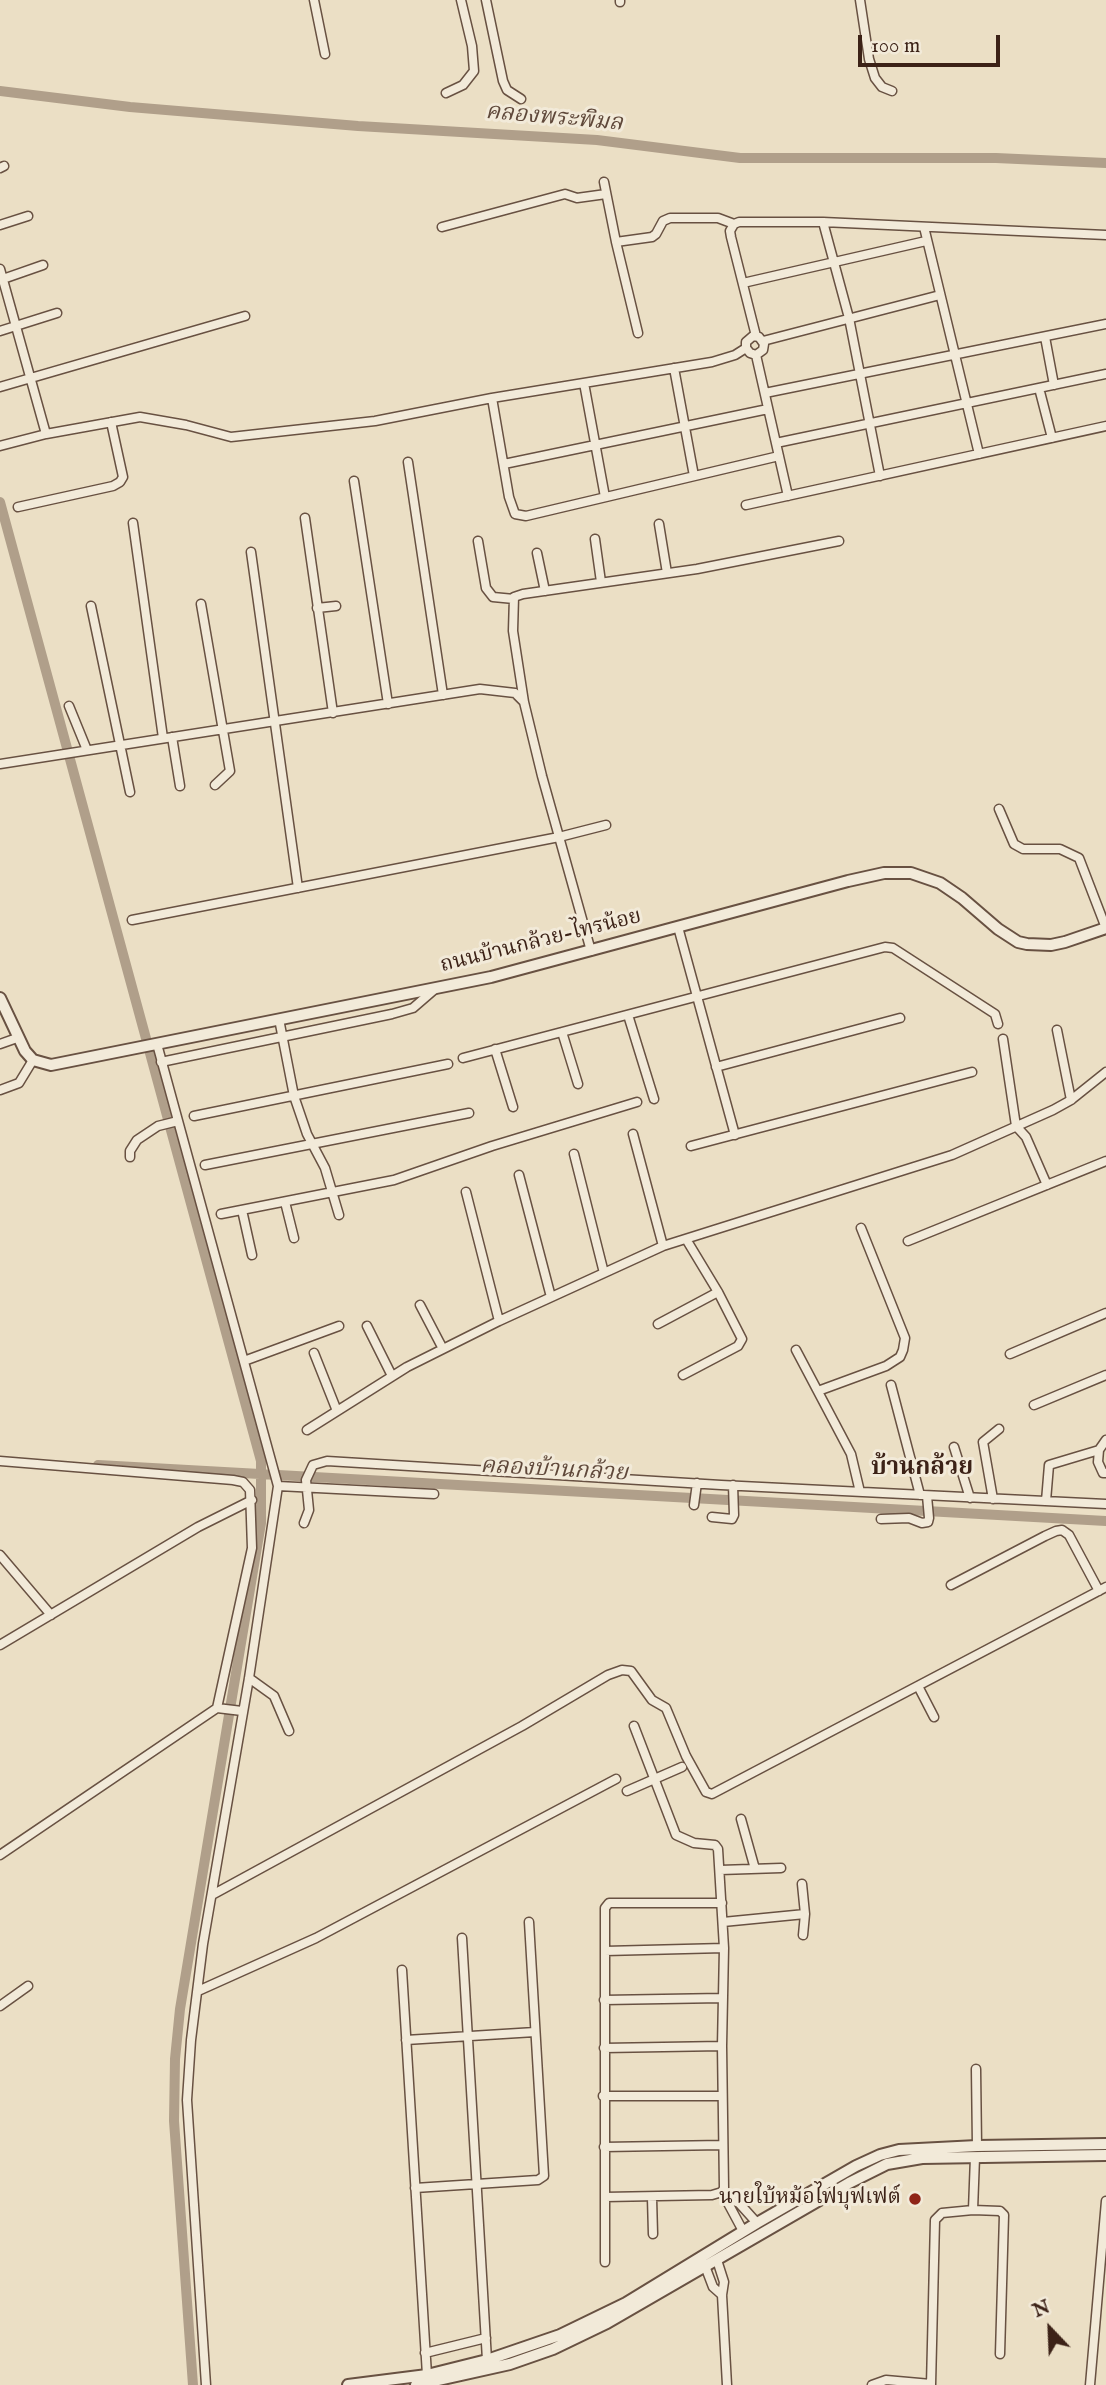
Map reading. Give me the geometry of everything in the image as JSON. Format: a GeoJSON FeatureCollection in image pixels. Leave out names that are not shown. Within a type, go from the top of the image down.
{"type":"FeatureCollection","features":[{"type":"Feature","properties":{"kind":"street"},"geometry":{"type":"LineString","coordinates":[[314,0],[325,54]]}},
{"type":"Feature","properties":{"kind":"street"},"geometry":{"type":"LineString","coordinates":[[446,93],[463,85],[474,71],[472,46],[461,0]]}},
{"type":"Feature","properties":{"kind":"street"},"geometry":{"type":"LineString","coordinates":[[486,0],[503,81],[507,90],[521,99]]}},
{"type":"Feature","properties":{"kind":"street"},"geometry":{"type":"LineString","coordinates":[[860,0],[869,59],[875,78],[882,87],[892,91]]}},
{"type":"Feature","properties":{"kind":"street"},"geometry":{"type":"LineString","coordinates":[[604,183],[638,333]]}},
{"type":"Feature","properties":{"kind":"street"},"geometry":{"type":"LineString","coordinates":[[442,227],[565,194],[577,198],[606,194]]}},
{"type":"Feature","properties":{"kind":"street"},"geometry":{"type":"LineString","coordinates":[[0,225],[28,216]]}},
{"type":"Feature","properties":{"kind":"street"},"geometry":{"type":"LineString","coordinates":[[616,242],[652,237],[663,221],[670,218],[718,218],[734,224],[823,222],[1106,235]]}},
{"type":"Feature","properties":{"kind":"street"},"geometry":{"type":"LineString","coordinates":[[823,222],[849,318],[880,476]]}},
{"type":"Feature","properties":{"kind":"street"},"geometry":{"type":"LineString","coordinates":[[734,224],[730,231],[763,350],[756,355]]}},
{"type":"Feature","properties":{"kind":"street"},"geometry":{"type":"LineString","coordinates":[[924,228],[979,454]]}},
{"type":"Feature","properties":{"kind":"street"},"geometry":{"type":"LineString","coordinates":[[743,283],[926,241]]}},
{"type":"Feature","properties":{"kind":"street"},"geometry":{"type":"LineString","coordinates":[[2,279],[44,265]]}},
{"type":"Feature","properties":{"kind":"street"},"geometry":{"type":"LineString","coordinates":[[0,268],[46,435]]}},
{"type":"Feature","properties":{"kind":"street"},"geometry":{"type":"LineString","coordinates":[[756,355],[746,348],[747,340],[940,295]]}},
{"type":"Feature","properties":{"kind":"street"},"geometry":{"type":"LineString","coordinates":[[0,331],[57,313]]}},
{"type":"Feature","properties":{"kind":"street"},"geometry":{"type":"LineString","coordinates":[[0,387],[245,316]]}},
{"type":"Feature","properties":{"kind":"street"},"geometry":{"type":"LineString","coordinates":[[765,393],[1106,324]]}},
{"type":"Feature","properties":{"kind":"street"},"geometry":{"type":"LineString","coordinates":[[1045,337],[1054,384]]}},
{"type":"Feature","properties":{"kind":"street"},"geometry":{"type":"LineString","coordinates":[[0,446],[111,422],[148,417],[231,438],[375,421],[492,398],[712,362],[735,355],[746,348]]}},
{"type":"Feature","properties":{"kind":"street"},"geometry":{"type":"LineString","coordinates":[[756,355],[788,496]]}},
{"type":"Feature","properties":{"kind":"street"},"geometry":{"type":"LineString","coordinates":[[674,368],[694,477]]}},
{"type":"Feature","properties":{"kind":"street"},"geometry":{"type":"LineString","coordinates":[[776,443],[1106,374]]}},
{"type":"Feature","properties":{"kind":"street"},"geometry":{"type":"LineString","coordinates":[[584,383],[605,498]]}},
{"type":"Feature","properties":{"kind":"street"},"geometry":{"type":"LineString","coordinates":[[1039,388],[1052,438]]}},
{"type":"Feature","properties":{"kind":"street"},"geometry":{"type":"LineString","coordinates":[[492,398],[515,514],[526,516],[779,456]]}},
{"type":"Feature","properties":{"kind":"street"},"geometry":{"type":"LineString","coordinates":[[504,464],[768,409]]}},
{"type":"Feature","properties":{"kind":"street"},"geometry":{"type":"LineString","coordinates":[[18,508],[113,486],[120,482],[123,477],[111,422]]}},
{"type":"Feature","properties":{"kind":"street"},"geometry":{"type":"LineString","coordinates":[[746,505],[1106,426]]}},
{"type":"Feature","properties":{"kind":"street"},"geometry":{"type":"LineString","coordinates":[[408,462],[443,695]]}},
{"type":"Feature","properties":{"kind":"street"},"geometry":{"type":"LineString","coordinates":[[354,481],[388,704]]}},
{"type":"Feature","properties":{"kind":"street"},"geometry":{"type":"LineString","coordinates":[[305,518],[333,713]]}},
{"type":"Feature","properties":{"kind":"street"},"geometry":{"type":"LineString","coordinates":[[133,523],[168,738],[180,786]]}},
{"type":"Feature","properties":{"kind":"street"},"geometry":{"type":"LineString","coordinates":[[659,524],[667,573]]}},
{"type":"Feature","properties":{"kind":"street"},"geometry":{"type":"LineString","coordinates":[[595,539],[601,582]]}},
{"type":"Feature","properties":{"kind":"street"},"geometry":{"type":"LineString","coordinates":[[478,541],[486,589],[493,597],[514,599],[523,594],[667,573],[839,541]]}},
{"type":"Feature","properties":{"kind":"street"},"geometry":{"type":"LineString","coordinates":[[251,552],[299,888]]}},
{"type":"Feature","properties":{"kind":"street"},"geometry":{"type":"LineString","coordinates":[[537,553],[545,591]]}},
{"type":"Feature","properties":{"kind":"street"},"geometry":{"type":"LineString","coordinates":[[514,599],[513,631],[524,702],[591,951]]}},
{"type":"Feature","properties":{"kind":"street"},"geometry":{"type":"LineString","coordinates":[[201,604],[230,771],[215,785]]}},
{"type":"Feature","properties":{"kind":"street"},"geometry":{"type":"LineString","coordinates":[[91,606],[130,792]]}},
{"type":"Feature","properties":{"kind":"street"},"geometry":{"type":"LineString","coordinates":[[317,608],[336,606]]}},
{"type":"Feature","properties":{"kind":"street"},"geometry":{"type":"LineString","coordinates":[[0,764],[480,689],[515,693],[524,702]]}},
{"type":"Feature","properties":{"kind":"street"},"geometry":{"type":"LineString","coordinates":[[69,706],[87,750]]}},
{"type":"Feature","properties":{"kind":"street"},"geometry":{"type":"LineString","coordinates":[[999,809],[1014,844],[1023,849],[1060,849],[1079,858],[1106,928]]}},
{"type":"Feature","properties":{"kind":"street"},"geometry":{"type":"LineString","coordinates":[[132,920],[559,837],[606,825]]}},
{"type":"Feature","properties":{"kind":"street","name":"ถนนบ้านกล้วย-ไทรน้อย"},"geometry":{"type":"LineString","coordinates":[[33,1060],[51,1065],[491,977],[848,881],[898,872],[918,875],[940,883],[1018,942],[1051,945],[1106,928]]}},
{"type":"Feature","properties":{"kind":"street"},"geometry":{"type":"LineString","coordinates":[[678,927],[734,1135]]}},
{"type":"Feature","properties":{"kind":"street"},"geometry":{"type":"LineString","coordinates":[[463,1058],[889,947],[995,1014],[998,1024]]}},
{"type":"Feature","properties":{"kind":"street"},"geometry":{"type":"LineString","coordinates":[[162,1062],[284,1038],[413,1008],[435,989]]}},
{"type":"Feature","properties":{"kind":"street"},"geometry":{"type":"LineString","coordinates":[[0,998],[17,1038],[33,1060],[19,1083],[0,1090]]}},
{"type":"Feature","properties":{"kind":"street"},"geometry":{"type":"LineString","coordinates":[[628,1014],[654,1099]]}},
{"type":"Feature","properties":{"kind":"street"},"geometry":{"type":"LineString","coordinates":[[716,1067],[900,1018]]}},
{"type":"Feature","properties":{"kind":"street"},"geometry":{"type":"LineString","coordinates":[[279,1019],[294,1096],[306,1134],[325,1168],[339,1215]]}},
{"type":"Feature","properties":{"kind":"street"},"geometry":{"type":"LineString","coordinates":[[1057,1030],[1071,1100]]}},
{"type":"Feature","properties":{"kind":"street"},"geometry":{"type":"LineString","coordinates":[[562,1032],[578,1084]]}},
{"type":"Feature","properties":{"kind":"street"},"geometry":{"type":"LineString","coordinates":[[0,1044],[17,1038]]}},
{"type":"Feature","properties":{"kind":"street"},"geometry":{"type":"LineString","coordinates":[[1003,1039],[1016,1126],[1026,1137],[1047,1185]]}},
{"type":"Feature","properties":{"kind":"street"},"geometry":{"type":"LineString","coordinates":[[155,1045],[162,1062],[176,1122],[277,1483],[249,1678],[240,1711],[212,1895],[198,1991],[187,2100],[206,2385]]}},
{"type":"Feature","properties":{"kind":"street"},"geometry":{"type":"LineString","coordinates":[[495,1049],[513,1107]]}},
{"type":"Feature","properties":{"kind":"street"},"geometry":{"type":"LineString","coordinates":[[194,1116],[449,1064]]}},
{"type":"Feature","properties":{"kind":"street"},"geometry":{"type":"LineString","coordinates":[[691,1146],[972,1072]]}},
{"type":"Feature","properties":{"kind":"street"},"geometry":{"type":"LineString","coordinates":[[307,1430],[392,1376],[443,1349],[663,1246],[952,1155],[1071,1100],[1106,1072]]}},
{"type":"Feature","properties":{"kind":"street"},"geometry":{"type":"LineString","coordinates":[[221,1214],[394,1180],[492,1146],[637,1102]]}},
{"type":"Feature","properties":{"kind":"street"},"geometry":{"type":"LineString","coordinates":[[205,1165],[469,1112]]}},
{"type":"Feature","properties":{"kind":"street"},"geometry":{"type":"LineString","coordinates":[[130,1157],[130,1151],[137,1140],[158,1126],[176,1122]]}},
{"type":"Feature","properties":{"kind":"street"},"geometry":{"type":"LineString","coordinates":[[633,1134],[663,1246]]}},
{"type":"Feature","properties":{"kind":"street"},"geometry":{"type":"LineString","coordinates":[[574,1154],[604,1273]]}},
{"type":"Feature","properties":{"kind":"street"},"geometry":{"type":"LineString","coordinates":[[908,1241],[1106,1161]]}},
{"type":"Feature","properties":{"kind":"street"},"geometry":{"type":"LineString","coordinates":[[519,1175],[551,1297]]}},
{"type":"Feature","properties":{"kind":"street"},"geometry":{"type":"LineString","coordinates":[[466,1192],[499,1321]]}},
{"type":"Feature","properties":{"kind":"street"},"geometry":{"type":"LineString","coordinates":[[285,1202],[294,1238]]}},
{"type":"Feature","properties":{"kind":"street"},"geometry":{"type":"LineString","coordinates":[[242,1210],[251,1255]]}},
{"type":"Feature","properties":{"kind":"street"},"geometry":{"type":"LineString","coordinates":[[818,1391],[886,1366],[901,1357],[903,1350],[905,1338],[861,1228]]}},
{"type":"Feature","properties":{"kind":"street"},"geometry":{"type":"LineString","coordinates":[[683,1375],[741,1343],[742,1339],[719,1292],[686,1239]]}},
{"type":"Feature","properties":{"kind":"street"},"geometry":{"type":"LineString","coordinates":[[658,1324],[719,1292]]}},
{"type":"Feature","properties":{"kind":"street"},"geometry":{"type":"LineString","coordinates":[[420,1306],[443,1349]]}},
{"type":"Feature","properties":{"kind":"street"},"geometry":{"type":"LineString","coordinates":[[1010,1354],[1106,1313]]}},
{"type":"Feature","properties":{"kind":"street"},"geometry":{"type":"LineString","coordinates":[[244,1361],[339,1326]]}},
{"type":"Feature","properties":{"kind":"street"},"geometry":{"type":"LineString","coordinates":[[367,1326],[392,1376]]}},
{"type":"Feature","properties":{"kind":"street"},"geometry":{"type":"LineString","coordinates":[[796,1350],[851,1454],[860,1492]]}},
{"type":"Feature","properties":{"kind":"street"},"geometry":{"type":"LineString","coordinates":[[314,1353],[337,1411]]}},
{"type":"Feature","properties":{"kind":"street"},"geometry":{"type":"LineString","coordinates":[[1034,1405],[1106,1375]]}},
{"type":"Feature","properties":{"kind":"street"},"geometry":{"type":"LineString","coordinates":[[881,1519],[909,1518],[922,1523],[929,1518],[891,1385]]}},
{"type":"Feature","properties":{"kind":"street"},"geometry":{"type":"LineString","coordinates":[[993,1499],[983,1442],[999,1429]]}},
{"type":"Feature","properties":{"kind":"street"},"geometry":{"type":"LineString","coordinates":[[1106,1440],[1099,1450],[1098,1462],[1103,1473],[1106,1473]]}},
{"type":"Feature","properties":{"kind":"street"},"geometry":{"type":"LineString","coordinates":[[954,1447],[970,1498]]}},
{"type":"Feature","properties":{"kind":"street"},"geometry":{"type":"LineString","coordinates":[[1046,1501],[1049,1465],[1099,1450]]}},
{"type":"Feature","properties":{"kind":"street"},"geometry":{"type":"LineString","coordinates":[[0,1461],[243,1482],[250,1490],[252,1500],[252,1548],[220,1708]]}},
{"type":"Feature","properties":{"kind":"street"},"geometry":{"type":"LineString","coordinates":[[304,1523],[309,1510],[306,1484],[313,1465],[327,1461],[733,1488],[1106,1504]]}},
{"type":"Feature","properties":{"kind":"street"},"geometry":{"type":"LineString","coordinates":[[277,1483],[434,1494]]}},
{"type":"Feature","properties":{"kind":"street"},"geometry":{"type":"LineString","coordinates":[[694,1503],[696,1485]]}},
{"type":"Feature","properties":{"kind":"street"},"geometry":{"type":"LineString","coordinates":[[712,1517],[729,1520],[734,1515],[733,1488]]}},
{"type":"Feature","properties":{"kind":"street"},"geometry":{"type":"LineString","coordinates":[[0,1645],[198,1527],[252,1500]]}},
{"type":"Feature","properties":{"kind":"street"},"geometry":{"type":"LineString","coordinates":[[212,1895],[522,1726],[608,1675],[631,1671],[652,1700],[666,1708],[686,1756],[706,1792],[712,1794],[1102,1589],[1069,1535],[1062,1531],[1045,1536],[951,1585]]}},
{"type":"Feature","properties":{"kind":"street"},"geometry":{"type":"LineString","coordinates":[[0,1555],[51,1615]]}},
{"type":"Feature","properties":{"kind":"street"},"geometry":{"type":"LineString","coordinates":[[249,1678],[274,1696],[289,1731]]}},
{"type":"Feature","properties":{"kind":"street"},"geometry":{"type":"LineString","coordinates":[[918,1686],[934,1717]]}},
{"type":"Feature","properties":{"kind":"street"},"geometry":{"type":"LineString","coordinates":[[0,1855],[220,1708],[240,1711]]}},
{"type":"Feature","properties":{"kind":"street"},"geometry":{"type":"LineString","coordinates":[[634,1726],[676,1835],[694,1843],[717,1847],[724,1948],[722,2145],[725,2195],[730,2210],[743,2231]]}},
{"type":"Feature","properties":{"kind":"street"},"geometry":{"type":"LineString","coordinates":[[627,1791],[682,1767]]}},
{"type":"Feature","properties":{"kind":"street"},"geometry":{"type":"LineString","coordinates":[[198,1991],[316,1938],[616,1779]]}},
{"type":"Feature","properties":{"kind":"street"},"geometry":{"type":"LineString","coordinates":[[741,1819],[755,1869]]}},
{"type":"Feature","properties":{"kind":"street"},"geometry":{"type":"LineString","coordinates":[[720,1870],[781,1868]]}},
{"type":"Feature","properties":{"kind":"street"},"geometry":{"type":"LineString","coordinates":[[802,1884],[805,1914],[803,1935]]}},
{"type":"Feature","properties":{"kind":"street"},"geometry":{"type":"LineString","coordinates":[[605,2262],[605,1908],[609,1903],[722,1903]]}},
{"type":"Feature","properties":{"kind":"street"},"geometry":{"type":"LineString","coordinates":[[723,1922],[805,1914]]}},
{"type":"Feature","properties":{"kind":"street"},"geometry":{"type":"LineString","coordinates":[[415,2188],[538,2180],[544,2176],[529,1922]]}},
{"type":"Feature","properties":{"kind":"street"},"geometry":{"type":"LineString","coordinates":[[462,1938],[487,2360]]}},
{"type":"Feature","properties":{"kind":"street"},"geometry":{"type":"LineString","coordinates":[[605,1951],[724,1948]]}},
{"type":"Feature","properties":{"kind":"street"},"geometry":{"type":"LineString","coordinates":[[402,1970],[425,2353],[422,2382]]}},
{"type":"Feature","properties":{"kind":"street"},"geometry":{"type":"LineString","coordinates":[[0,2006],[28,1986]]}},
{"type":"Feature","properties":{"kind":"street"},"geometry":{"type":"LineString","coordinates":[[604,2000],[723,1998]]}},
{"type":"Feature","properties":{"kind":"street"},"geometry":{"type":"LineString","coordinates":[[406,2040],[535,2032]]}},
{"type":"Feature","properties":{"kind":"street"},"geometry":{"type":"LineString","coordinates":[[604,2048],[722,2046]]}},
{"type":"Feature","properties":{"kind":"street"},"geometry":{"type":"LineString","coordinates":[[973,2210],[976,2069]]}},
{"type":"Feature","properties":{"kind":"street"},"geometry":{"type":"LineString","coordinates":[[603,2096],[722,2096]]}},
{"type":"Feature","properties":{"kind":"street"},"geometry":{"type":"LineString","coordinates":[[348,2385],[422,2382],[510,2364],[553,2349],[607,2323],[849,2183],[887,2164],[976,2151],[1106,2144]]}},
{"type":"Feature","properties":{"kind":"street"},"geometry":{"type":"LineString","coordinates":[[604,2147],[722,2145]]}},
{"type":"Feature","properties":{"kind":"street"},"geometry":{"type":"LineString","coordinates":[[422,2382],[560,2335],[626,2303],[743,2231],[880,2155],[899,2150],[1106,2155]]}},
{"type":"Feature","properties":{"kind":"street"},"geometry":{"type":"LineString","coordinates":[[605,2197],[725,2195],[739,2203],[757,2223]]}},
{"type":"Feature","properties":{"kind":"street"},"geometry":{"type":"LineString","coordinates":[[652,2198],[653,2234]]}},
{"type":"Feature","properties":{"kind":"street"},"geometry":{"type":"LineString","coordinates":[[1090,2385],[1106,2201]]}},
{"type":"Feature","properties":{"kind":"street"},"geometry":{"type":"LineString","coordinates":[[872,2385],[886,2380],[931,2385],[935,2220],[947,2211],[1000,2211],[1005,2218],[1000,2354]]}},
{"type":"Feature","properties":{"kind":"street"},"geometry":{"type":"LineString","coordinates":[[717,2260],[723,2276],[727,2385]]}},
{"type":"Feature","properties":{"kind":"street"},"geometry":{"type":"LineString","coordinates":[[705,2266],[713,2287],[722,2295]]}},
{"type":"Feature","properties":{"kind":"street"},"geometry":{"type":"LineString","coordinates":[[425,2353],[486,2338]]}},
{"type":"Feature","properties":{"kind":"waterway","name":"คลองพระพิมล"},"geometry":{"type":"LineString","coordinates":[[0,91],[130,107],[358,126],[597,140],[740,158],[996,158],[1106,163]]}},
{"type":"Feature","properties":{"kind":"waterway"},"geometry":{"type":"LineString","coordinates":[[0,502],[261,1461],[261,1523],[180,2009],[175,2059],[174,2121],[193,2385]]}},
{"type":"Feature","properties":{"kind":"waterway","name":"คลองบ้านกล้วย"},"geometry":{"type":"LineString","coordinates":[[98,1465],[1106,1521]]}},
{"type":"Feature","properties":{"kind":"place","name":"นายใบ้หม้อไฟบุฟเฟต์"},"geometry":{"type":"Point","coordinates":[915,2199]}},
{"type":"Feature","properties":{"kind":"district","name":"บ้านกล้วย"},"geometry":{"type":"Point","coordinates":[922,1469]}}]}
